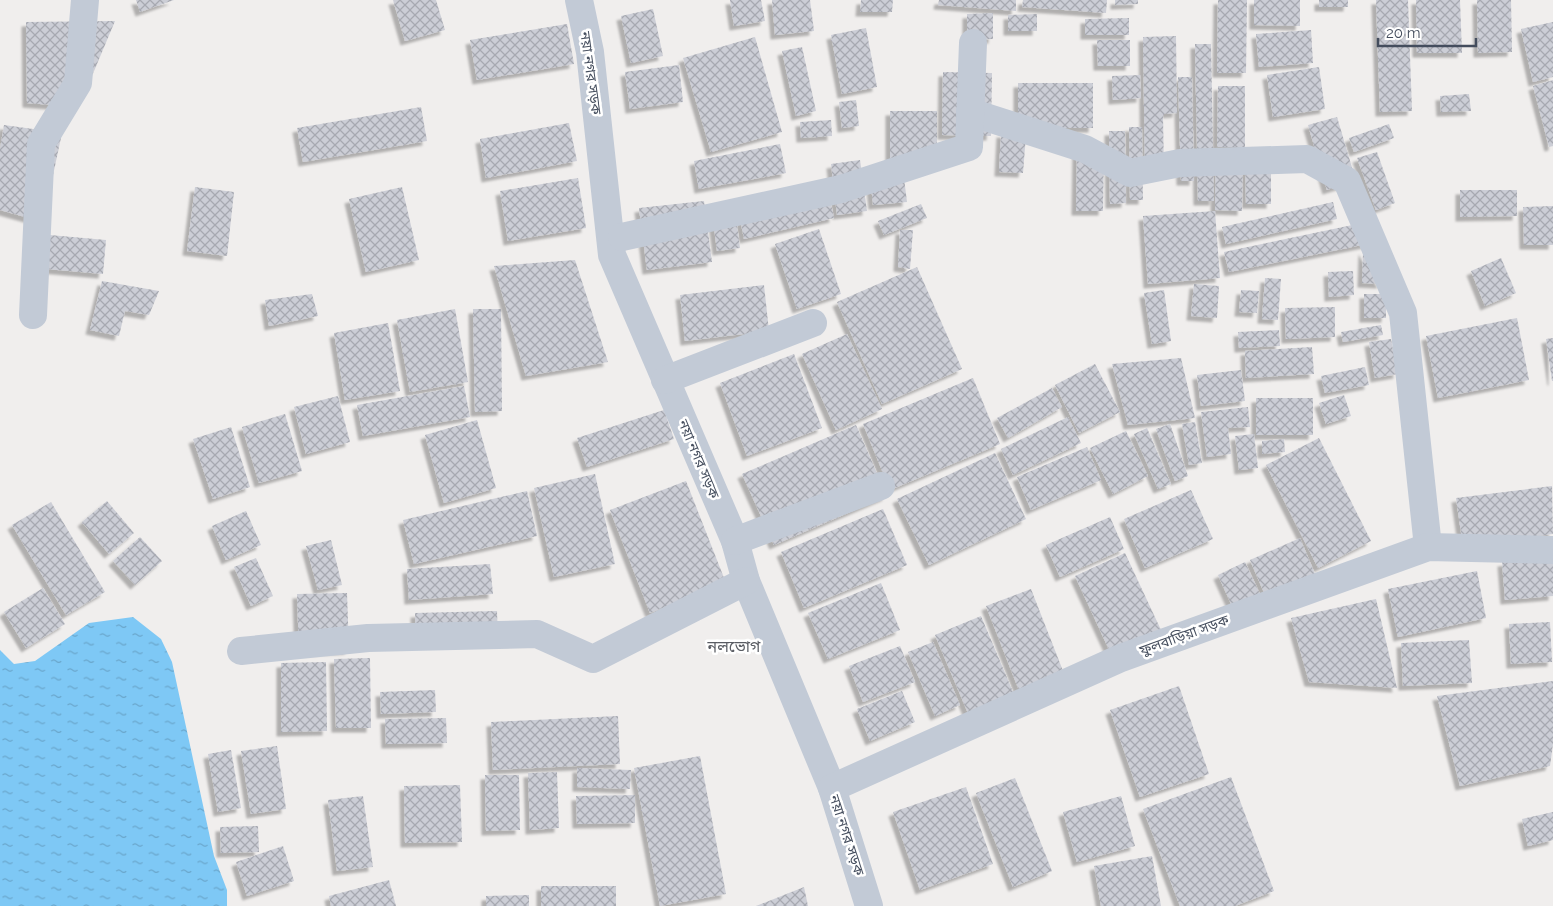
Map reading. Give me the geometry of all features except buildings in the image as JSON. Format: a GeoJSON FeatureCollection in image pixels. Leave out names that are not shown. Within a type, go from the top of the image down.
{"type":"FeatureCollection","features":[{"type":"Feature","properties":{"kind":"street"},"geometry":{"type":"LineString","coordinates":[[33,315],[41,144],[78,83],[85,0]]}},
{"type":"Feature","properties":{"kind":"street","name":"নয়া নগর সড়ক"},"geometry":{"type":"LineString","coordinates":[[579,0],[590,52],[612,255],[735,542],[746,581],[832,788],[869,906]]}},
{"type":"Feature","properties":{"kind":"street"},"geometry":{"type":"LineString","coordinates":[[622,237],[841,189],[969,147],[973,43]]}},
{"type":"Feature","properties":{"kind":"street"},"geometry":{"type":"LineString","coordinates":[[970,112],[1085,149],[1130,173],[1180,163],[1307,159],[1347,181],[1403,313],[1428,547]]}},
{"type":"Feature","properties":{"kind":"street"},"geometry":{"type":"LineString","coordinates":[[665,380],[813,324]]}},
{"type":"Feature","properties":{"kind":"street"},"geometry":{"type":"LineString","coordinates":[[735,542],[881,486]]}},
{"type":"Feature","properties":{"kind":"street","name":"ফুলবাড়িয়া সড়ক"},"geometry":{"type":"LineString","coordinates":[[832,788],[1121,658],[1428,547],[1553,550]]}},
{"type":"Feature","properties":{"kind":"street"},"geometry":{"type":"LineString","coordinates":[[241,651],[368,638],[537,634],[593,659],[746,581]]}},
{"type":"Feature","properties":{"kind":"water"},"geometry":{"type":"Polygon","coordinates":[[[133,617],[161,639],[172,662],[214,856],[227,890],[227,906],[0,906],[0,650],[14,664],[35,661],[89,623],[133,617]]]}},
{"type":"Feature","properties":{"kind":"district","name":"নলভোগ"},"geometry":{"type":"Point","coordinates":[734,646]}}]}
